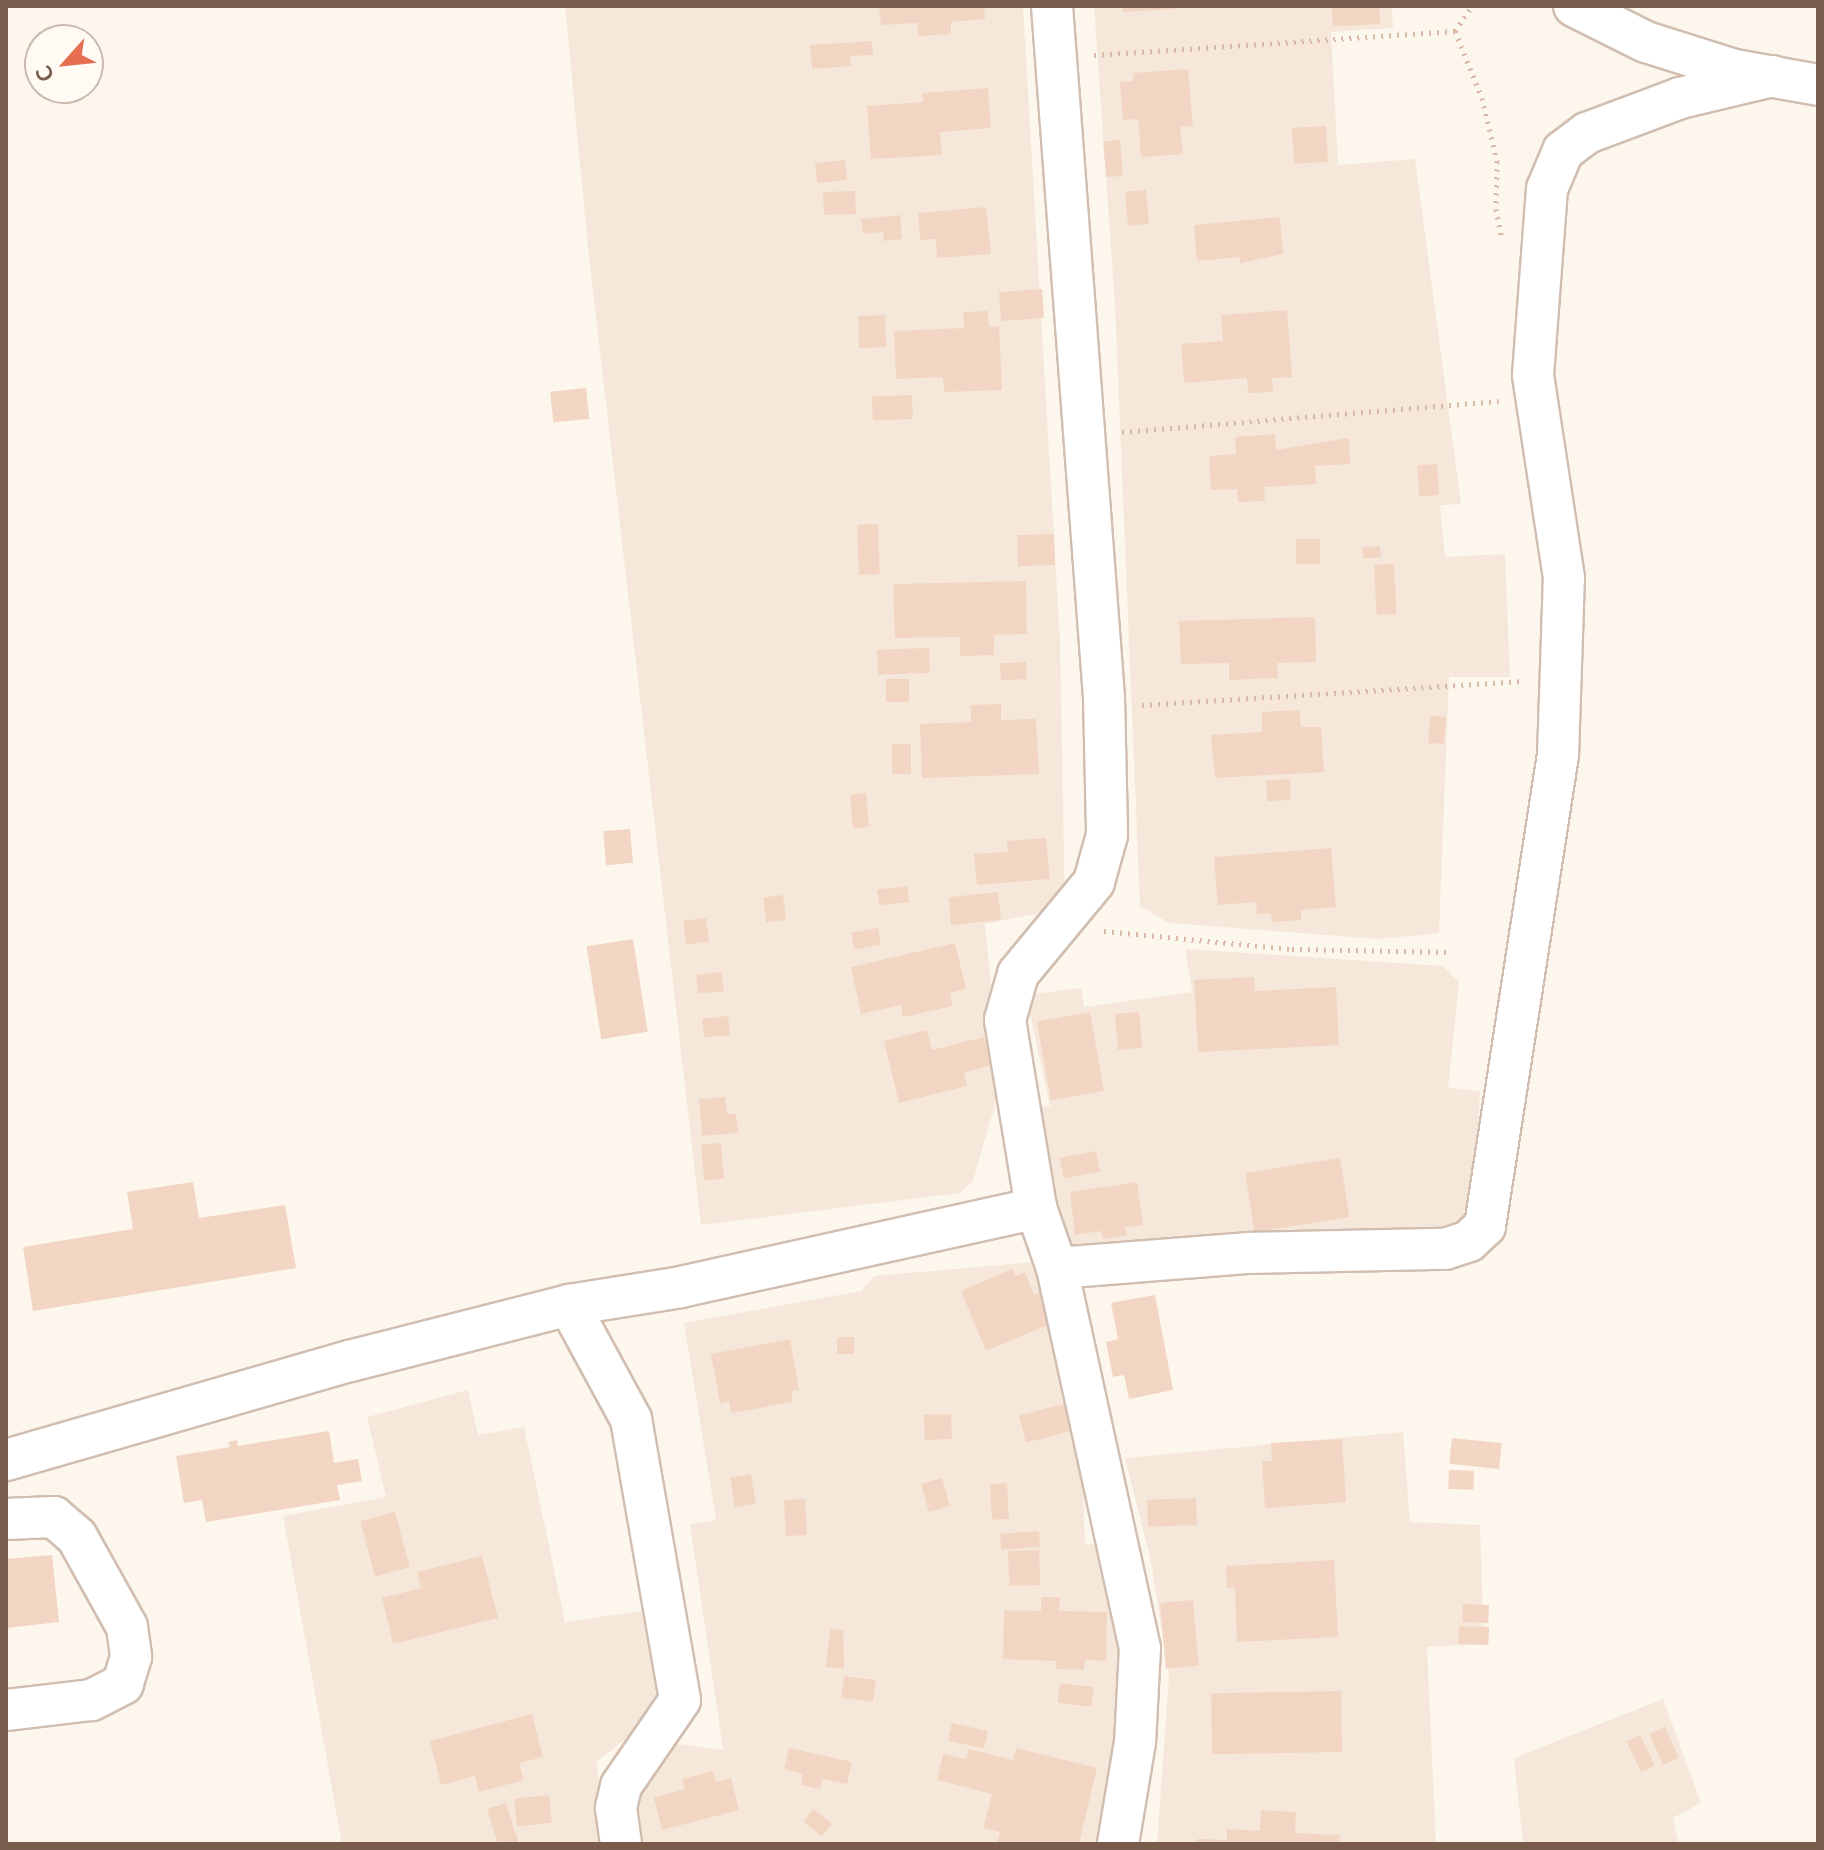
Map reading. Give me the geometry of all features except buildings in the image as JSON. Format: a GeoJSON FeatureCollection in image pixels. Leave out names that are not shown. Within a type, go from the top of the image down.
{"type":"FeatureCollection","features":[{"type":"Feature","properties":{"kind":"street"},"geometry":{"type":"LineString","coordinates":[[1052,6],[1105,708],[1107,835],[1094,882],[1018,974],[1005,1020],[1036,1208],[1057,1268],[1140,1648],[1135,1742],[1118,1844]]}},
{"type":"Feature","properties":{"kind":"street"},"geometry":{"type":"LineString","coordinates":[[1574,6],[1646,42],[1772,76],[1818,85]]}},
{"type":"Feature","properties":{"kind":"street"},"geometry":{"type":"LineString","coordinates":[[1057,1268],[1246,1253],[1445,1249],[1469,1241],[1485,1226],[1558,756],[1564,578],[1536,398],[1534,359],[1547,189],[1563,151],[1587,133],[1680,98],[1772,76]]}},
{"type":"Feature","properties":{"kind":"street"},"geometry":{"type":"LineString","coordinates":[[6,1460],[350,1361],[569,1305],[681,1287],[1036,1208]]}},
{"type":"Feature","properties":{"kind":"street"},"geometry":{"type":"LineString","coordinates":[[569,1305],[631,1419],[680,1700],[621,1786],[616,1808],[621,1844]]}},
{"type":"Feature","properties":{"kind":"street"},"geometry":{"type":"LineString","coordinates":[[6,1519],[54,1517],[77,1537],[127,1627],[131,1657],[123,1684],[91,1700],[6,1710]]}},
{"type":"Feature","properties":{"kind":"path"},"geometry":{"type":"LineString","coordinates":[[1455,31],[1472,6]]}},
{"type":"Feature","properties":{"kind":"path"},"geometry":{"type":"LineString","coordinates":[[1057,58],[1455,31]]}},
{"type":"Feature","properties":{"kind":"path"},"geometry":{"type":"LineString","coordinates":[[1455,31],[1482,98],[1497,161],[1496,209],[1504,250]]}},
{"type":"Feature","properties":{"kind":"path"},"geometry":{"type":"LineString","coordinates":[[1085,435],[1536,398]]}},
{"type":"Feature","properties":{"kind":"path"},"geometry":{"type":"LineString","coordinates":[[1105,708],[1561,679]]}},
{"type":"Feature","properties":{"kind":"path"},"geometry":{"type":"LineString","coordinates":[[1057,926],[1292,949],[1450,952]]}},
{"type":"Feature","properties":{"kind":"shaded area"},"geometry":{"type":"Polygon","coordinates":[[[565,6],[1023,6],[1060,640],[1065,908],[985,924],[1001,1083],[973,1181],[960,1193],[701,1225],[588,248],[565,6]]]}},
{"type":"Feature","properties":{"kind":"shaded area"},"geometry":{"type":"Polygon","coordinates":[[[1094,6],[1392,6],[1393,28],[1331,32],[1338,165],[1415,159],[1461,504],[1440,505],[1445,557],[1505,554],[1510,677],[1449,677],[1439,933],[1379,939],[1169,923],[1140,906],[1115,305],[1094,6]]]}},
{"type":"Feature","properties":{"kind":"shaded area"},"geometry":{"type":"Polygon","coordinates":[[[1185,949],[1443,966],[1459,982],[1448,1088],[1480,1091],[1472,1220],[1455,1227],[1064,1249],[1035,1107],[1050,1106],[1026,995],[1081,988],[1084,1007],[1192,992],[1185,949]]]}},
{"type":"Feature","properties":{"kind":"shaded area"},"geometry":{"type":"Polygon","coordinates":[[[1035,1262],[1081,1428],[1085,1545],[1104,1543],[1124,1634],[1113,1756],[1095,1844],[643,1844],[630,1799],[668,1743],[723,1750],[690,1524],[716,1520],[684,1323],[861,1291],[874,1276],[1035,1262]]]}},
{"type":"Feature","properties":{"kind":"shaded area"},"geometry":{"type":"Polygon","coordinates":[[[468,1390],[478,1435],[524,1427],[565,1622],[641,1611],[662,1711],[596,1762],[611,1844],[342,1844],[283,1516],[386,1497],[367,1417],[468,1390]]]}},
{"type":"Feature","properties":{"kind":"shaded area"},"geometry":{"type":"Polygon","coordinates":[[[1403,1432],[1410,1522],[1480,1525],[1484,1644],[1427,1647],[1436,1844],[1157,1844],[1169,1677],[1151,1561],[1125,1458],[1403,1432]]]}},
{"type":"Feature","properties":{"kind":"shaded area"},"geometry":{"type":"Polygon","coordinates":[[[1663,1699],[1701,1803],[1673,1818],[1679,1844],[1523,1844],[1514,1758],[1663,1699]]]}}]}
